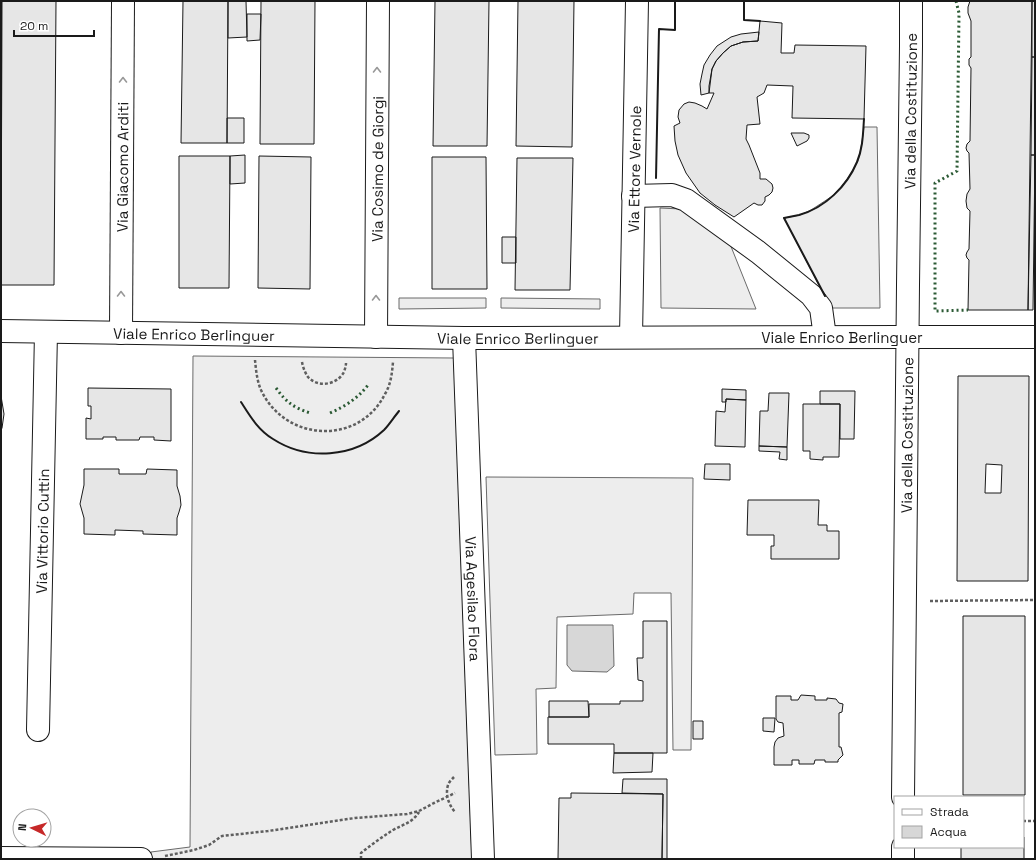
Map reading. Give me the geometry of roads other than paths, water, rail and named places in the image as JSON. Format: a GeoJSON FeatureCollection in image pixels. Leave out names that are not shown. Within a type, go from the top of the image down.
{"type":"FeatureCollection","features":[{"type":"Feature","properties":{"kind":"street","name":"Via Giacomo Arditi"},"geometry":{"type":"LineString","coordinates":[[121,333],[123,1]]}},
{"type":"Feature","properties":{"kind":"street","name":"Via Cosimo de Giorgi"},"geometry":{"type":"LineString","coordinates":[[376,337],[378,1]]}},
{"type":"Feature","properties":{"kind":"street","name":"Via Ettore Vernole"},"geometry":{"type":"LineString","coordinates":[[631,337],[637,1]]}},
{"type":"Feature","properties":{"kind":"street","name":"Via della Costituzione"},"geometry":{"type":"LineString","coordinates":[[903,796],[912,46],[911,1]]}},
{"type":"Feature","properties":{"kind":"street"},"geometry":{"type":"LineString","coordinates":[[633,196],[672,194],[686,200],[758,252],[812,295],[821,308],[825,337]]}},
{"type":"Feature","properties":{"kind":"street","name":"Viale Enrico Berlinguer"},"geometry":{"type":"LineString","coordinates":[[1,331],[464,338],[1035,338]]}},
{"type":"Feature","properties":{"kind":"street","name":"Via Vittorio Cuttin"},"geometry":{"type":"LineString","coordinates":[[38,730],[46,332]]}},
{"type":"Feature","properties":{"kind":"street","name":"Via Agesilao Flora"},"geometry":{"type":"LineString","coordinates":[[464,338],[483,859]]}},
{"type":"Feature","properties":{"kind":"street"},"geometry":{"type":"LineString","coordinates":[[903,848],[903,859]]}},
{"type":"Feature","properties":{"kind":"street"},"geometry":{"type":"LineString","coordinates":[[1,858],[141,859]]}},
{"type":"Feature","properties":{"kind":"water"},"geometry":{"type":"Polygon","coordinates":[[[567,625],[613,625],[614,666],[607,672],[572,671],[567,665],[567,625]]]}}]}
